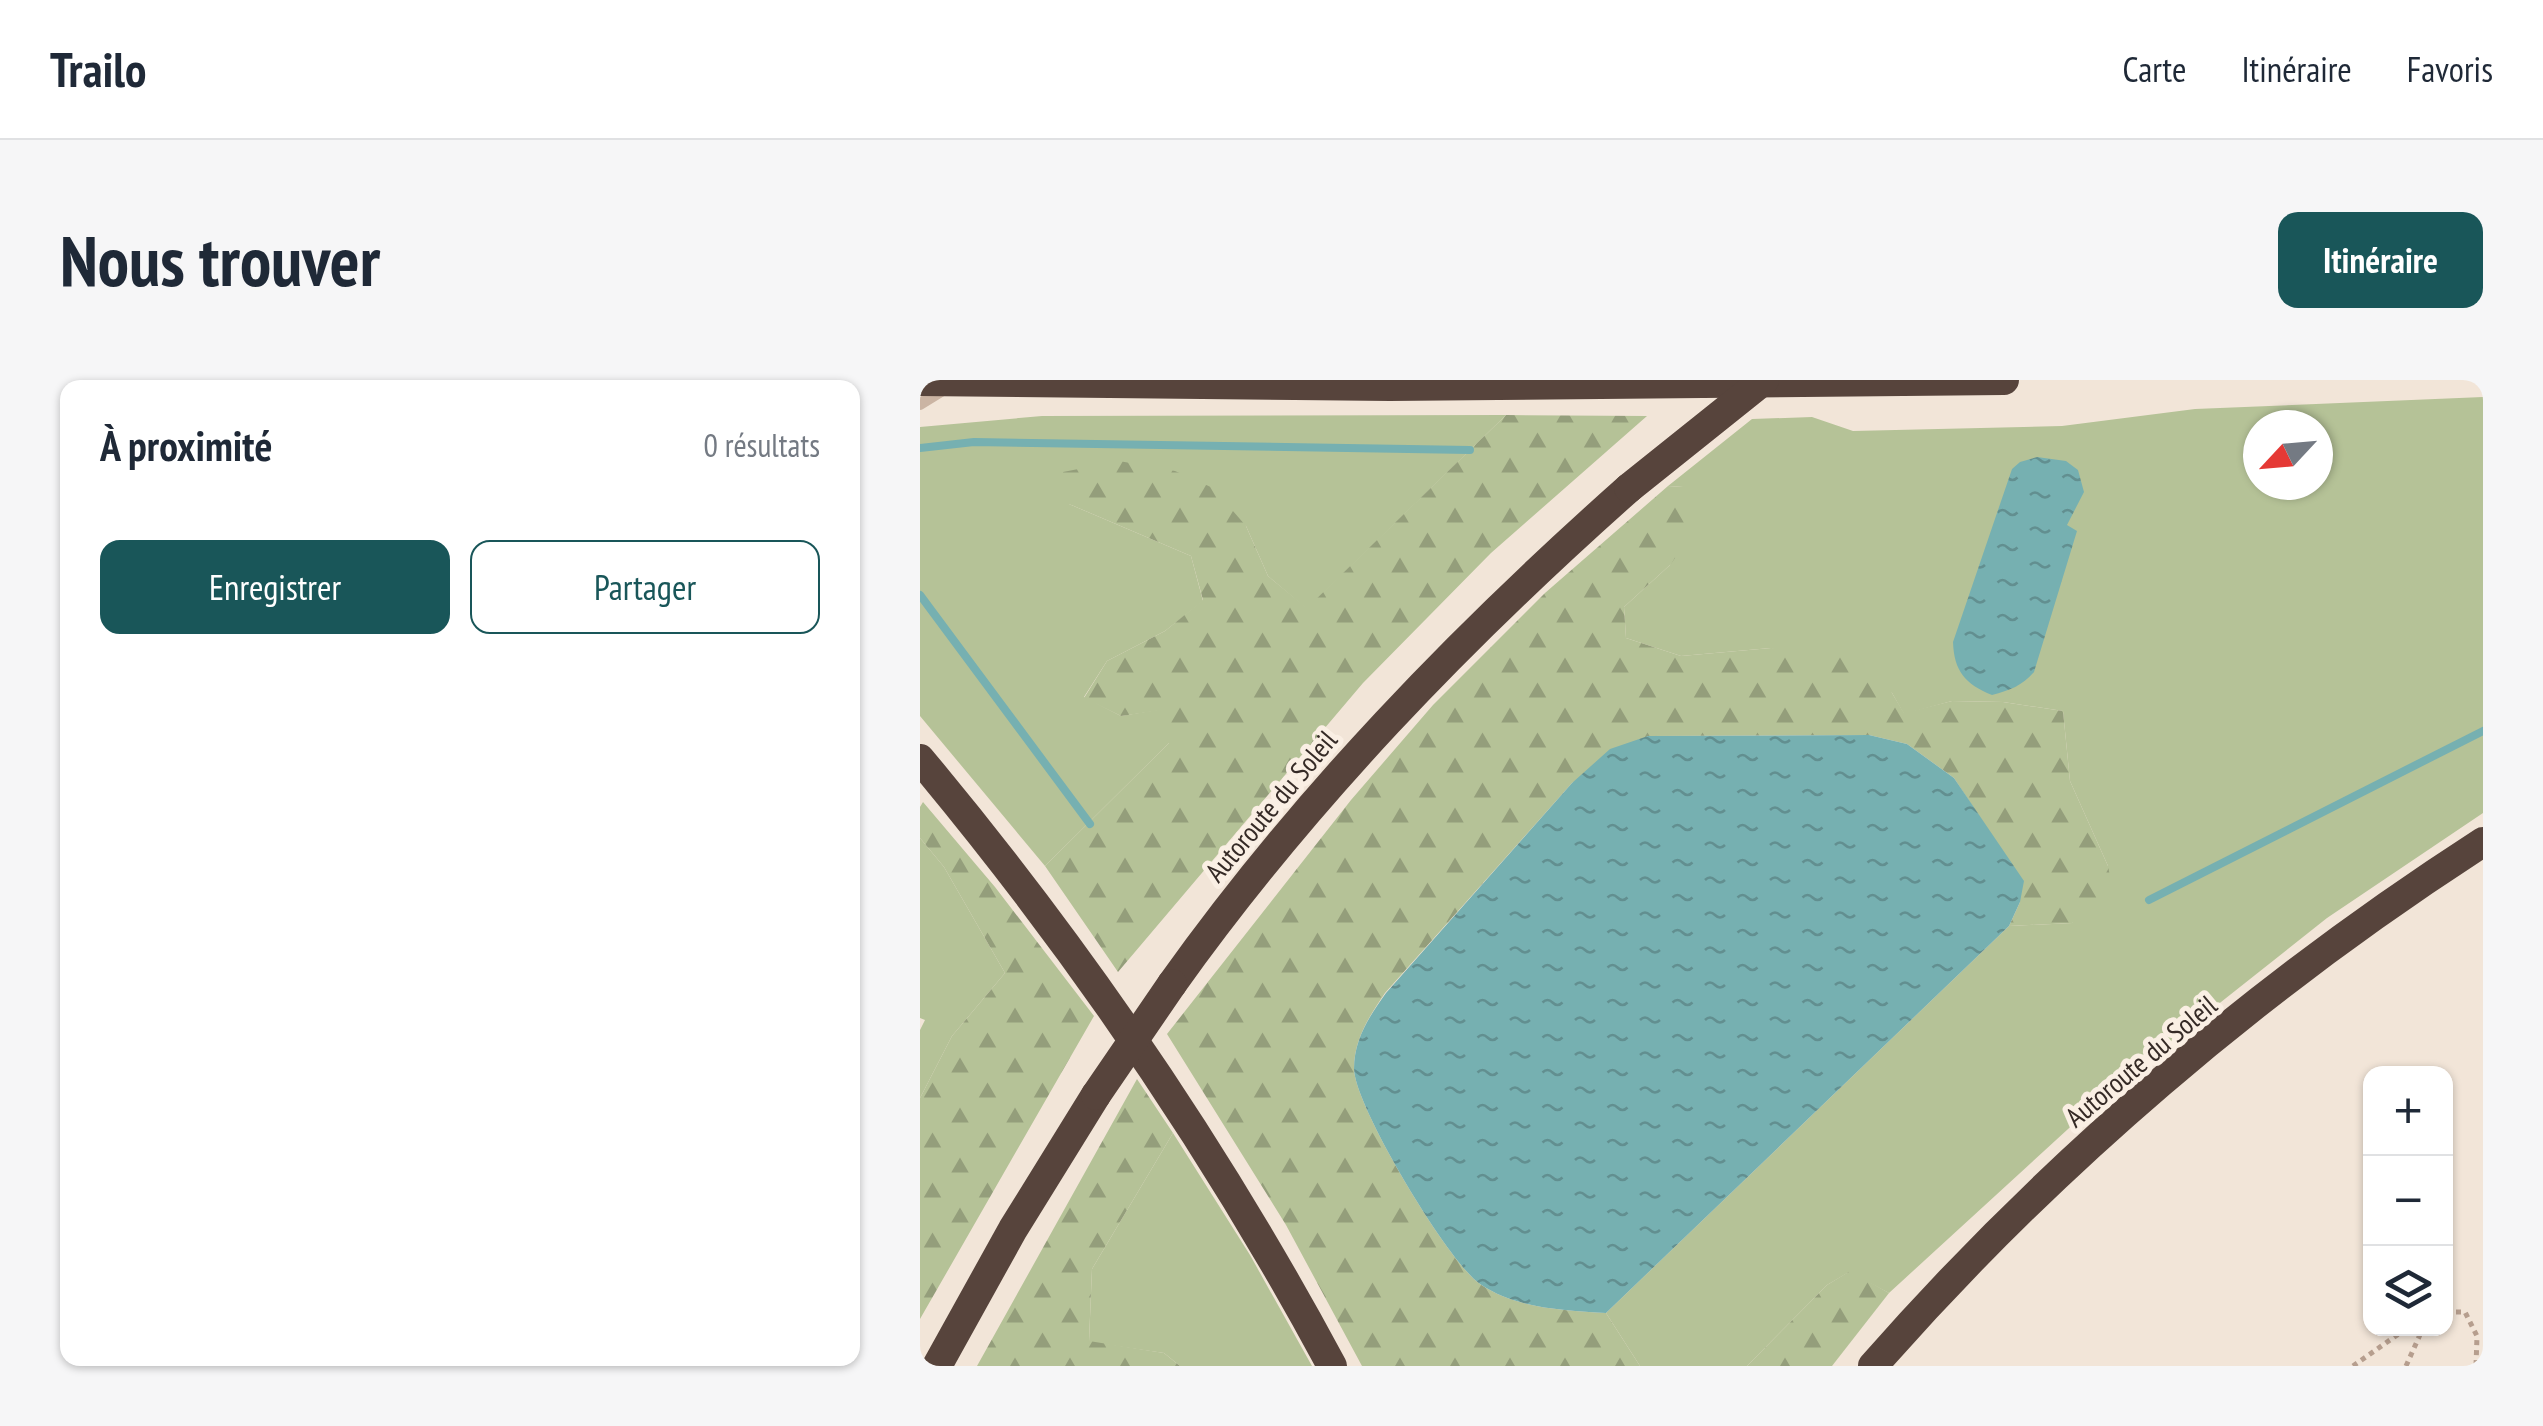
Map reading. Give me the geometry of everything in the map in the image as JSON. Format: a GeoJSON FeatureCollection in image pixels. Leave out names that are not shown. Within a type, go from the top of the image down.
{"type":"FeatureCollection","features":[{"type":"Feature","properties":{"kind":"highway","name":"Autoroute du Soleil"},"geometry":{"type":"LineString","coordinates":[[937,1366],[1012,1229],[1096,1095],[1172,984],[1268,857],[1399,707],[1539,568],[1629,488],[1764,380]]}},
{"type":"Feature","properties":{"kind":"highway"},"geometry":{"type":"LineString","coordinates":[[920,381],[1430,386],[2004,380]]}},
{"type":"Feature","properties":{"kind":"highway"},"geometry":{"type":"LineString","coordinates":[[920,759],[1037,906],[1151,1068],[1256,1232],[1332,1366]]}},
{"type":"Feature","properties":{"kind":"highway","name":"Autoroute du Soleil"},"geometry":{"type":"LineString","coordinates":[[1873,1366],[1980,1250],[2156,1087],[2334,946],[2483,842]]}},
{"type":"Feature","properties":{"kind":"lane"},"geometry":{"type":"LineString","coordinates":[[920,404],[957,382]]}},
{"type":"Feature","properties":{"kind":"path"},"geometry":{"type":"LineString","coordinates":[[2453,1312],[2465,1312],[2477,1336],[2476,1366]]}},
{"type":"Feature","properties":{"kind":"path"},"geometry":{"type":"LineString","coordinates":[[2353,1366],[2396,1336]]}},
{"type":"Feature","properties":{"kind":"path"},"geometry":{"type":"LineString","coordinates":[[2406,1366],[2419,1336]]}},
{"type":"Feature","properties":{"kind":"green space"},"geometry":{"type":"Polygon","coordinates":[[[2483,397],[2483,813],[2327,918],[2115,1086],[1889,1293],[1849,1272],[1827,1285],[1747,1366],[1640,1366],[1606,1313],[2009,926],[2072,923],[2108,866],[2070,781],[2063,711],[2003,702],[1952,701],[1904,714],[1892,693],[1771,648],[1681,656],[1626,638],[1624,607],[1670,565],[1683,487],[1668,486],[1752,419],[1812,417],[1853,431],[2062,426],[2195,409],[2483,397]]]}},
{"type":"Feature","properties":{"kind":"green space"},"geometry":{"type":"Polygon","coordinates":[[[1506,415],[1307,609],[1268,576],[1246,526],[1069,504],[1191,556],[1203,601],[1165,631],[1107,661],[1084,697],[1121,716],[1169,708],[1169,743],[1045,866],[920,716],[920,427],[1042,416],[1506,415]]]}},
{"type":"Feature","properties":{"kind":"green space"},"geometry":{"type":"Polygon","coordinates":[[[1506,415],[1647,416],[1491,553],[1363,683],[1118,972],[1045,866],[1169,743],[1169,709],[1121,716],[1084,698],[1107,661],[1165,631],[1203,600],[1191,556],[1069,504],[1063,472],[1119,461],[1175,471],[1213,488],[1246,526],[1268,576],[1307,608],[1506,415]]]}},
{"type":"Feature","properties":{"kind":"green space"},"geometry":{"type":"Polygon","coordinates":[[[1668,486],[1683,487],[1700,524],[1670,565],[1624,607],[1626,638],[1681,656],[1771,648],[1831,652],[1858,661],[1892,693],[1904,713],[1952,701],[2003,702],[2063,711],[2070,781],[2108,866],[2115,902],[2072,923],[2009,926],[2020,902],[1983,822],[1954,778],[1907,744],[1869,735],[1648,736],[1572,783],[1385,993],[1360,1038],[1354,1069],[1358,1088],[1386,1148],[1427,1217],[1466,1270],[1480,1284],[1509,1299],[1541,1307],[1606,1313],[1640,1366],[1362,1366],[1286,1225],[1167,1034],[1351,800],[1433,705],[1545,593],[1668,486]]]}},
{"type":"Feature","properties":{"kind":"green space"},"geometry":{"type":"Polygon","coordinates":[[[923,802],[995,887],[1094,1016],[920,1319],[920,1098],[952,1036],[1005,973],[944,867],[920,838],[923,802]]]}},
{"type":"Feature","properties":{"kind":"green space"},"geometry":{"type":"Polygon","coordinates":[[[920,838],[944,867],[1005,973],[952,1036],[920,1098],[920,1030],[925,1020],[920,1018],[920,838]]]}},
{"type":"Feature","properties":{"kind":"green space"},"geometry":{"type":"Polygon","coordinates":[[[1137,1079],[1173,1133],[1092,1269],[1089,1341],[1164,1353],[1180,1366],[977,1366],[1137,1079]]]}},
{"type":"Feature","properties":{"kind":"green space"},"geometry":{"type":"Polygon","coordinates":[[[1173,1133],[1250,1255],[1312,1366],[1180,1366],[1164,1353],[1089,1342],[1092,1269],[1173,1133]]]}},
{"type":"Feature","properties":{"kind":"green space"},"geometry":{"type":"Polygon","coordinates":[[[1850,1271],[1889,1293],[1832,1366],[1747,1366],[1827,1285],[1850,1271]]]}},
{"type":"Feature","properties":{"kind":"water"},"geometry":{"type":"Polygon","coordinates":[[[2037,457],[2066,461],[2078,470],[2084,492],[2067,525],[2077,531],[2034,672],[2015,687],[1992,695],[1963,675],[1953,642],[2012,469],[2037,457]]]}},
{"type":"Feature","properties":{"kind":"water"},"geometry":{"type":"Polygon","coordinates":[[[1869,735],[1907,744],[1954,778],[2024,881],[2009,926],[1606,1313],[1525,1303],[1480,1284],[1427,1217],[1386,1148],[1358,1088],[1354,1069],[1357,1048],[1368,1020],[1386,993],[1572,783],[1610,749],[1648,736],[1869,735]]]}},
{"type":"Feature","properties":{"kind":"waterway"},"geometry":{"type":"LineString","coordinates":[[920,448],[974,442],[1470,450]]}},
{"type":"Feature","properties":{"kind":"waterway"},"geometry":{"type":"LineString","coordinates":[[920,595],[1090,824]]}},
{"type":"Feature","properties":{"kind":"waterway"},"geometry":{"type":"LineString","coordinates":[[2149,900],[2483,731]]}}]}
